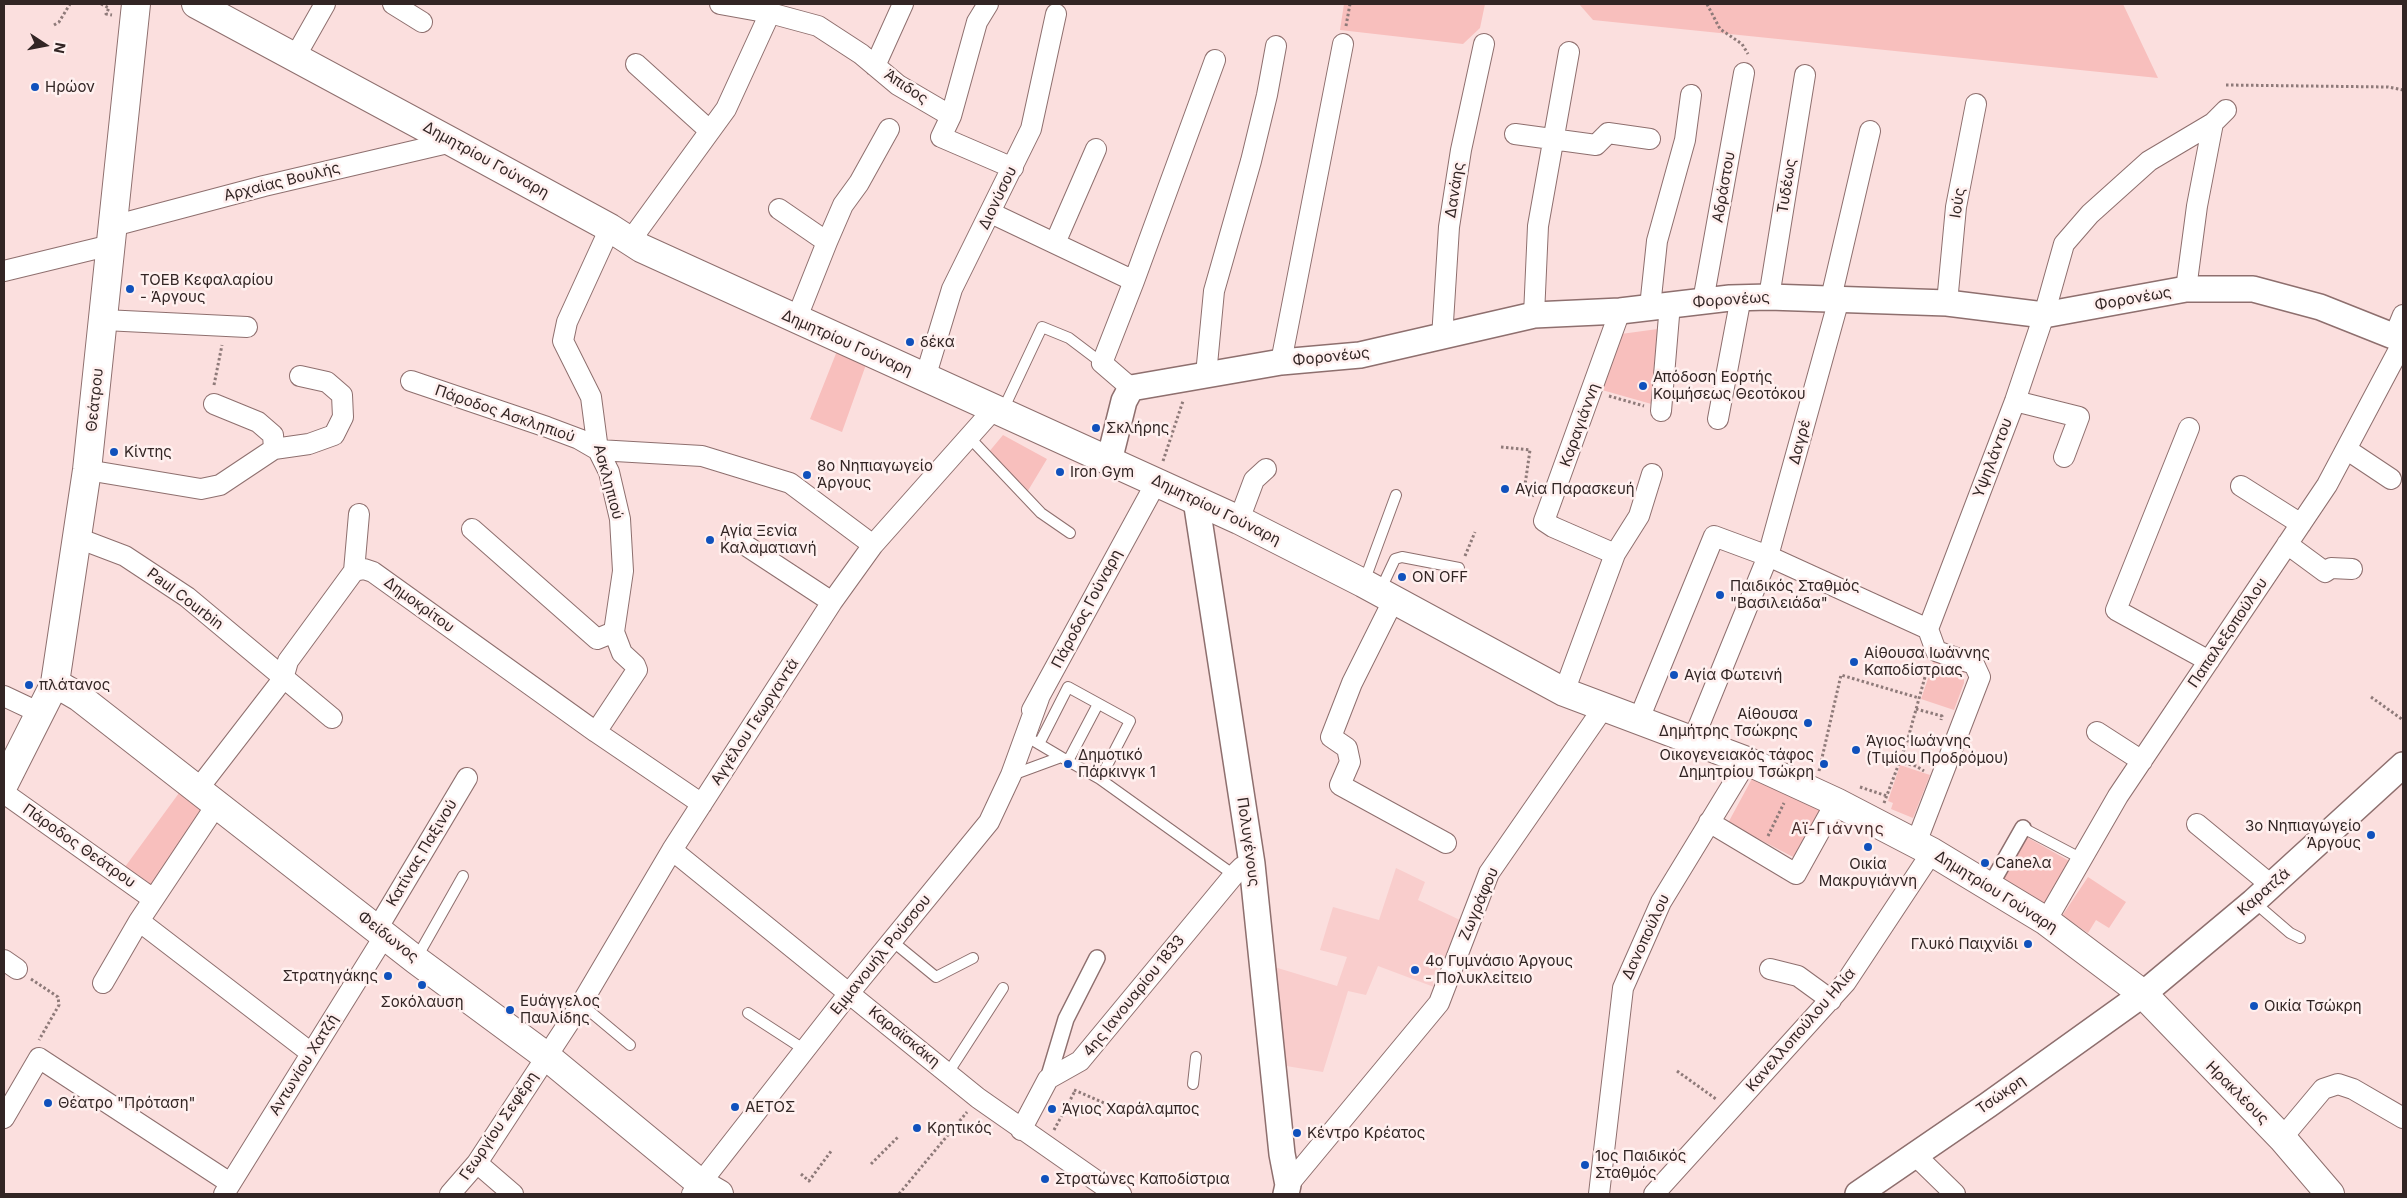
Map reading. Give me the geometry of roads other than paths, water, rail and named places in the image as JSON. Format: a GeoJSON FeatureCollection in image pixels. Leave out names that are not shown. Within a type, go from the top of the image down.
{"type":"FeatureCollection","features":[{"type":"Feature","properties":{"kind":"main road","name":"Θεάτρου"},"geometry":{"type":"LineString","coordinates":[[4,784],[55,683],[75,537],[87,470],[136,4]]}},
{"type":"Feature","properties":{"kind":"main road","name":"Δημητρίου Γούναρη"},"geometry":{"type":"LineString","coordinates":[[196,4],[620,235],[796,320],[997,412],[1157,481],[1239,520],[1379,591],[1564,692],[1747,761],[1794,782],[1844,793],[1877,823],[1924,847],[2046,921],[2143,994]]}},
{"type":"Feature","properties":{"kind":"main road","name":"Φείδωνος"},"geometry":{"type":"LineString","coordinates":[[55,683],[79,697],[416,960],[546,1056],[704,1191]]}},
{"type":"Feature","properties":{"kind":"main road","name":"Ηρακλέους"},"geometry":{"type":"LineString","coordinates":[[2143,994],[2282,1138],[2330,1194]]}},
{"type":"Feature","properties":{"kind":"street"},"geometry":{"type":"LineString","coordinates":[[295,57],[325,4]]}},
{"type":"Feature","properties":{"kind":"street"},"geometry":{"type":"LineString","coordinates":[[393,4],[422,22]]}},
{"type":"Feature","properties":{"kind":"street","name":"Άπιδος"},"geometry":{"type":"LineString","coordinates":[[720,4],[748,6],[818,26],[876,66],[898,84],[951,116]]}},
{"type":"Feature","properties":{"kind":"street"},"geometry":{"type":"LineString","coordinates":[[876,66],[903,4]]}},
{"type":"Feature","properties":{"kind":"street"},"geometry":{"type":"LineString","coordinates":[[988,4],[977,22],[951,116],[940,137],[1013,168]]}},
{"type":"Feature","properties":{"kind":"street"},"geometry":{"type":"LineString","coordinates":[[620,235],[710,131],[726,109],[770,13]]}},
{"type":"Feature","properties":{"kind":"street","name":"Διονύσου"},"geometry":{"type":"LineString","coordinates":[[925,378],[952,289],[1031,129],[1056,14]]}},
{"type":"Feature","properties":{"kind":"street"},"geometry":{"type":"LineString","coordinates":[[1282,362],[1343,44]]}},
{"type":"Feature","properties":{"kind":"street","name":"Δανάης"},"geometry":{"type":"LineString","coordinates":[[1442,338],[1448,227],[1461,150],[1484,44]]}},
{"type":"Feature","properties":{"kind":"street"},"geometry":{"type":"LineString","coordinates":[[1198,377],[1214,291],[1255,142],[1276,46]]}},
{"type":"Feature","properties":{"kind":"street"},"geometry":{"type":"LineString","coordinates":[[1534,315],[1538,226],[1569,52]]}},
{"type":"Feature","properties":{"kind":"street"},"geometry":{"type":"LineString","coordinates":[[1109,461],[1124,401],[1131,388],[1102,363],[1215,60]]}},
{"type":"Feature","properties":{"kind":"street"},"geometry":{"type":"LineString","coordinates":[[636,64],[710,131]]}},
{"type":"Feature","properties":{"kind":"street","name":"Αδράστου"},"geometry":{"type":"LineString","coordinates":[[1703,301],[1746,64]]}},
{"type":"Feature","properties":{"kind":"street","name":"Τυδέως"},"geometry":{"type":"LineString","coordinates":[[1769,296],[1805,75]]}},
{"type":"Feature","properties":{"kind":"street"},"geometry":{"type":"LineString","coordinates":[[1661,411],[1657,241],[1685,140],[1691,95]]}},
{"type":"Feature","properties":{"kind":"street","name":"Ιούς"},"geometry":{"type":"LineString","coordinates":[[1947,303],[1956,207],[1976,104]]}},
{"type":"Feature","properties":{"kind":"street","name":"Υψηλάντου"},"geometry":{"type":"LineString","coordinates":[[1928,629],[2016,401],[2044,315],[2064,244],[2090,214],[2149,161],[2220,117],[2197,206],[2186,289]]}},
{"type":"Feature","properties":{"kind":"street"},"geometry":{"type":"LineString","coordinates":[[796,320],[843,205],[859,183],[889,129]]}},
{"type":"Feature","properties":{"kind":"street","name":"Δαγρέ"},"geometry":{"type":"LineString","coordinates":[[1693,740],[1768,556],[1835,299],[1870,131]]}},
{"type":"Feature","properties":{"kind":"street"},"geometry":{"type":"LineString","coordinates":[[1515,134],[1596,145],[1608,133],[1650,139]]}},
{"type":"Feature","properties":{"kind":"street","name":"Αρχαίας Βουλής"},"geometry":{"type":"LineString","coordinates":[[4,271],[264,186],[452,142]]}},
{"type":"Feature","properties":{"kind":"street"},"geometry":{"type":"LineString","coordinates":[[1055,243],[1096,149]]}},
{"type":"Feature","properties":{"kind":"street"},"geometry":{"type":"LineString","coordinates":[[778,210],[827,242]]}},
{"type":"Feature","properties":{"kind":"street"},"geometry":{"type":"LineString","coordinates":[[991,213],[1134,281]]}},
{"type":"Feature","properties":{"kind":"street","name":"Ασκληπιού"},"geometry":{"type":"LineString","coordinates":[[614,632],[623,571],[620,519],[609,472],[598,450],[591,397],[563,341],[567,322],[620,235]]}},
{"type":"Feature","properties":{"kind":"street","name":"Φορονέως"},"geometry":{"type":"LineString","coordinates":[[1131,388],[1282,362],[1360,355],[1442,338],[1534,315],[1620,311],[1742,297],[1769,296],[1947,303],[2044,315],[2186,289],[2253,289],[2320,307],[2401,333]]}},
{"type":"Feature","properties":{"kind":"street"},"geometry":{"type":"LineString","coordinates":[[1718,419],[1742,297]]}},
{"type":"Feature","properties":{"kind":"street","name":"Καραγιάννη"},"geometry":{"type":"LineString","coordinates":[[1615,554],[1553,528],[1544,521],[1620,311]]}},
{"type":"Feature","properties":{"kind":"street"},"geometry":{"type":"LineString","coordinates":[[104,320],[247,327]]}},
{"type":"Feature","properties":{"kind":"street","name":"Παπαλεξοπούλου"},"geometry":{"type":"LineString","coordinates":[[2046,921],[2118,796],[2327,485],[2346,450],[2401,333]]}},
{"type":"Feature","properties":{"kind":"street"},"geometry":{"type":"LineString","coordinates":[[87,470],[201,489],[220,485],[274,449],[309,444],[334,435],[343,417],[342,395],[327,382],[300,376]]}},
{"type":"Feature","properties":{"kind":"street","name":"Πάροδος Ασκληπιού"},"geometry":{"type":"LineString","coordinates":[[411,381],[547,427],[579,439],[598,450]]}},
{"type":"Feature","properties":{"kind":"street"},"geometry":{"type":"LineString","coordinates":[[2016,401],[2081,413],[2064,457]]}},
{"type":"Feature","properties":{"kind":"street"},"geometry":{"type":"LineString","coordinates":[[214,404],[258,422],[273,435],[274,449]]}},
{"type":"Feature","properties":{"kind":"street","name":"Αγγέλου Γεωργαντά"},"geometry":{"type":"LineString","coordinates":[[546,1056],[581,1004],[672,850],[832,602],[873,545],[968,436],[997,412]]}},
{"type":"Feature","properties":{"kind":"street"},"geometry":{"type":"LineString","coordinates":[[2189,428],[2116,610],[2209,661]]}},
{"type":"Feature","properties":{"kind":"street"},"geometry":{"type":"LineString","coordinates":[[598,450],[702,456],[790,483],[873,545]]}},
{"type":"Feature","properties":{"kind":"street"},"geometry":{"type":"LineString","coordinates":[[2346,450],[2391,479]]}},
{"type":"Feature","properties":{"kind":"street"},"geometry":{"type":"LineString","coordinates":[[1239,520],[1254,480],[1266,468]]}},
{"type":"Feature","properties":{"kind":"street"},"geometry":{"type":"LineString","coordinates":[[1564,692],[1615,554],[1639,516],[1652,474]]}},
{"type":"Feature","properties":{"kind":"street","name":"Πάροδος Γούναρη"},"geometry":{"type":"LineString","coordinates":[[1027,739],[1039,698],[1157,481]]}},
{"type":"Feature","properties":{"kind":"street"},"geometry":{"type":"LineString","coordinates":[[2241,486],[2301,524]]}},
{"type":"Feature","properties":{"kind":"street","name":"Πολυγένους"},"geometry":{"type":"LineString","coordinates":[[1196,500],[1243,870],[1287,1190]]}},
{"type":"Feature","properties":{"kind":"street"},"geometry":{"type":"LineString","coordinates":[[103,983],[153,899],[208,796],[283,679],[288,661],[354,571],[358,514]]}},
{"type":"Feature","properties":{"kind":"street"},"geometry":{"type":"LineString","coordinates":[[472,529],[596,639],[614,632],[622,653],[635,665],[637,670],[596,732]]}},
{"type":"Feature","properties":{"kind":"street"},"geometry":{"type":"LineString","coordinates":[[1639,719],[1714,536],[1768,556],[1928,629],[1936,651],[1974,664],[1980,677],[1924,847]]}},
{"type":"Feature","properties":{"kind":"street","name":"Paul Courbin"},"geometry":{"type":"LineString","coordinates":[[75,537],[125,556],[187,597],[332,718]]}},
{"type":"Feature","properties":{"kind":"street"},"geometry":{"type":"LineString","coordinates":[[736,539],[832,602]]}},
{"type":"Feature","properties":{"kind":"street"},"geometry":{"type":"LineString","coordinates":[[2287,544],[2325,572],[2331,568],[2352,569]]}},
{"type":"Feature","properties":{"kind":"street","name":"Δημοκρίτου"},"geometry":{"type":"LineString","coordinates":[[354,571],[364,569],[373,572],[596,732],[702,804]]}},
{"type":"Feature","properties":{"kind":"street"},"geometry":{"type":"LineString","coordinates":[[1379,591],[1352,683],[1331,737],[1347,748],[1350,762],[1340,785],[1446,843]]}},
{"type":"Feature","properties":{"kind":"street"},"geometry":{"type":"LineString","coordinates":[[4,696],[40,713]]}},
{"type":"Feature","properties":{"kind":"street","name":"Ζωγράφου"},"geometry":{"type":"LineString","coordinates":[[1287,1190],[1439,1003],[1489,873],[1604,707]]}},
{"type":"Feature","properties":{"kind":"street"},"geometry":{"type":"LineString","coordinates":[[2097,732],[2142,761]]}},
{"type":"Feature","properties":{"kind":"street","name":"Εμμανουήλ Ρούσσου"},"geometry":{"type":"LineString","coordinates":[[704,1191],[805,1050],[989,822],[1027,739]]}},
{"type":"Feature","properties":{"kind":"street","name":"Δανοπούλου"},"geometry":{"type":"LineString","coordinates":[[1599,1194],[1623,988],[1661,902],[1747,761]]}},
{"type":"Feature","properties":{"kind":"street","name":"Καρατζά"},"geometry":{"type":"LineString","coordinates":[[2143,994],[2253,902],[2403,765]]}},
{"type":"Feature","properties":{"kind":"street","name":"Κατίνας Παξινού"},"geometry":{"type":"LineString","coordinates":[[381,932],[467,778]]}},
{"type":"Feature","properties":{"kind":"street"},"geometry":{"type":"LineString","coordinates":[[1710,822],[1796,874],[1844,793]]}},
{"type":"Feature","properties":{"kind":"street","name":"Πάροδος Θεάτρου"},"geometry":{"type":"LineString","coordinates":[[4,794],[153,899]]}},
{"type":"Feature","properties":{"kind":"street"},"geometry":{"type":"LineString","coordinates":[[2196,824],[2272,885]]}},
{"type":"Feature","properties":{"kind":"street"},"geometry":{"type":"LineString","coordinates":[[1990,886],[2023,828]]}},
{"type":"Feature","properties":{"kind":"street","name":"Κανελλοπούλου Ηλία"},"geometry":{"type":"LineString","coordinates":[[1654,1194],[1846,982],[1924,847]]}},
{"type":"Feature","properties":{"kind":"street","name":"Καραϊσκάκη"},"geometry":{"type":"LineString","coordinates":[[672,850],[850,992],[978,1098],[1105,1189],[1121,1194]]}},
{"type":"Feature","properties":{"kind":"street","name":"4ης Ιανουαρίου 1833"},"geometry":{"type":"LineString","coordinates":[[1048,1079],[1080,1061],[1243,870]]}},
{"type":"Feature","properties":{"kind":"street"},"geometry":{"type":"LineString","coordinates":[[139,921],[312,1053]]}},
{"type":"Feature","properties":{"kind":"street","name":"Αντωνίου Χατζή"},"geometry":{"type":"LineString","coordinates":[[227,1191],[312,1053],[381,932]]}},
{"type":"Feature","properties":{"kind":"street"},"geometry":{"type":"LineString","coordinates":[[1021,1130],[1048,1079],[1066,1019],[1097,958]]}},
{"type":"Feature","properties":{"kind":"street"},"geometry":{"type":"LineString","coordinates":[[1770,969],[1798,976],[1831,1000]]}},
{"type":"Feature","properties":{"kind":"street","name":"Τσώκρη"},"geometry":{"type":"LineString","coordinates":[[1858,1194],[2143,994]]}},
{"type":"Feature","properties":{"kind":"street","name":"Γεωργίου Σεφέρη"},"geometry":{"type":"LineString","coordinates":[[450,1194],[477,1163],[546,1056]]}},
{"type":"Feature","properties":{"kind":"street"},"geometry":{"type":"LineString","coordinates":[[4,1118],[39,1058],[227,1191]]}},
{"type":"Feature","properties":{"kind":"street"},"geometry":{"type":"LineString","coordinates":[[2282,1138],[2323,1089],[2338,1084],[2353,1089],[2403,1118]]}},
{"type":"Feature","properties":{"kind":"street"},"geometry":{"type":"LineString","coordinates":[[1915,1155],[1955,1194]]}},
{"type":"Feature","properties":{"kind":"street"},"geometry":{"type":"LineString","coordinates":[[477,1163],[513,1194]]}},
{"type":"Feature","properties":{"kind":"lane"},"geometry":{"type":"LineString","coordinates":[[997,412],[1042,327],[1069,338],[1102,363]]}},
{"type":"Feature","properties":{"kind":"lane"},"geometry":{"type":"LineString","coordinates":[[968,436],[1030,502],[1070,533]]}},
{"type":"Feature","properties":{"kind":"lane"},"geometry":{"type":"LineString","coordinates":[[1379,591],[1396,495]]}},
{"type":"Feature","properties":{"kind":"lane"},"geometry":{"type":"LineString","coordinates":[[1379,591],[1395,560],[1402,558],[1459,568]]}},
{"type":"Feature","properties":{"kind":"lane"},"geometry":{"type":"LineString","coordinates":[[1100,779],[1130,721],[1068,687],[1027,739],[1100,779],[1243,870]]}},
{"type":"Feature","properties":{"kind":"lane"},"geometry":{"type":"LineString","coordinates":[[1011,775],[1065,759],[1098,704]]}},
{"type":"Feature","properties":{"kind":"lane"},"geometry":{"type":"LineString","coordinates":[[2023,828],[2082,859]]}},
{"type":"Feature","properties":{"kind":"lane"},"geometry":{"type":"LineString","coordinates":[[416,960],[463,876]]}},
{"type":"Feature","properties":{"kind":"lane"},"geometry":{"type":"LineString","coordinates":[[2253,902],[2290,933],[2300,938]]}},
{"type":"Feature","properties":{"kind":"lane"},"geometry":{"type":"LineString","coordinates":[[892,941],[936,977],[973,958]]}},
{"type":"Feature","properties":{"kind":"lane"},"geometry":{"type":"LineString","coordinates":[[948,1073],[1003,988]]}},
{"type":"Feature","properties":{"kind":"lane"},"geometry":{"type":"LineString","coordinates":[[581,1004],[630,1045]]}},
{"type":"Feature","properties":{"kind":"lane"},"geometry":{"type":"LineString","coordinates":[[748,1013],[805,1050]]}},
{"type":"Feature","properties":{"kind":"lane"},"geometry":{"type":"LineString","coordinates":[[1193,1084],[1196,1057]]}},
{"type":"Feature","properties":{"kind":"place","name":"Ηρώον"},"geometry":{"type":"Point","coordinates":[35,87]}},
{"type":"Feature","properties":{"kind":"place","name":"ΤΟΕΒ Κεφαλαρίου - Άργους"},"geometry":{"type":"Point","coordinates":[130,289]}},
{"type":"Feature","properties":{"kind":"place","name":"δέκα"},"geometry":{"type":"Point","coordinates":[910,342]}},
{"type":"Feature","properties":{"kind":"place","name":"Απόδοση Εορτής Κοιμήσεως Θεοτόκου"},"geometry":{"type":"Point","coordinates":[1643,386]}},
{"type":"Feature","properties":{"kind":"place","name":"Σκλήρης"},"geometry":{"type":"Point","coordinates":[1096,428]}},
{"type":"Feature","properties":{"kind":"place","name":"Κίντης"},"geometry":{"type":"Point","coordinates":[114,452]}},
{"type":"Feature","properties":{"kind":"place","name":"Iron Gym"},"geometry":{"type":"Point","coordinates":[1060,472]}},
{"type":"Feature","properties":{"kind":"place","name":"8ο Νηπιαγωγείο Άργους"},"geometry":{"type":"Point","coordinates":[807,475]}},
{"type":"Feature","properties":{"kind":"place","name":"Αγία Παρασκευή"},"geometry":{"type":"Point","coordinates":[1505,489]}},
{"type":"Feature","properties":{"kind":"place","name":"Αγία Ξενία Καλαματιανή"},"geometry":{"type":"Point","coordinates":[710,540]}},
{"type":"Feature","properties":{"kind":"place","name":"ON OFF"},"geometry":{"type":"Point","coordinates":[1402,577]}},
{"type":"Feature","properties":{"kind":"place","name":"Παιδικός Σταθμός \"Βασιλειάδα\""},"geometry":{"type":"Point","coordinates":[1720,595]}},
{"type":"Feature","properties":{"kind":"place","name":"Αίθουσα Ιωάννης Καποδίστριας"},"geometry":{"type":"Point","coordinates":[1854,662]}},
{"type":"Feature","properties":{"kind":"place","name":"Αγία Φωτεινή"},"geometry":{"type":"Point","coordinates":[1674,675]}},
{"type":"Feature","properties":{"kind":"place","name":"πλάτανος"},"geometry":{"type":"Point","coordinates":[29,685]}},
{"type":"Feature","properties":{"kind":"place","name":"Αίθουσα Δημήτρης Τσώκρης"},"geometry":{"type":"Point","coordinates":[1808,723]}},
{"type":"Feature","properties":{"kind":"place","name":"Άγιος Ιωάννης (Τιμίου Προδρόμου)"},"geometry":{"type":"Point","coordinates":[1856,750]}},
{"type":"Feature","properties":{"kind":"place","name":"Δημοτικό Πάρκινγκ 1"},"geometry":{"type":"Point","coordinates":[1068,764]}},
{"type":"Feature","properties":{"kind":"place","name":"Οικογενειακός τάφος Δημητρίου Τσώκρη"},"geometry":{"type":"Point","coordinates":[1824,764]}},
{"type":"Feature","properties":{"kind":"place","name":"3ο Νηπιαγωγείο Άργους"},"geometry":{"type":"Point","coordinates":[2371,835]}},
{"type":"Feature","properties":{"kind":"place","name":"Οικία Μακρυγιάννη"},"geometry":{"type":"Point","coordinates":[1868,847]}},
{"type":"Feature","properties":{"kind":"place","name":"Caneλα"},"geometry":{"type":"Point","coordinates":[1985,863]}},
{"type":"Feature","properties":{"kind":"place","name":"Γλυκό Παιχνίδι"},"geometry":{"type":"Point","coordinates":[2028,944]}},
{"type":"Feature","properties":{"kind":"place","name":"4ο Γυμνάσιο Άργους - Πολυκλείτειο"},"geometry":{"type":"Point","coordinates":[1415,970]}},
{"type":"Feature","properties":{"kind":"place","name":"Στρατηγάκης"},"geometry":{"type":"Point","coordinates":[388,976]}},
{"type":"Feature","properties":{"kind":"place","name":"Σοκόλαυση"},"geometry":{"type":"Point","coordinates":[422,985]}},
{"type":"Feature","properties":{"kind":"place","name":"Οικία Τσώκρη"},"geometry":{"type":"Point","coordinates":[2254,1006]}},
{"type":"Feature","properties":{"kind":"place","name":"Ευάγγελος Παυλίδης"},"geometry":{"type":"Point","coordinates":[510,1010]}},
{"type":"Feature","properties":{"kind":"place","name":"Θέατρο \"Πρόταση\""},"geometry":{"type":"Point","coordinates":[48,1103]}},
{"type":"Feature","properties":{"kind":"place","name":"ΑΕΤΟΣ"},"geometry":{"type":"Point","coordinates":[735,1107]}},
{"type":"Feature","properties":{"kind":"place","name":"Άγιος Χαράλαμπος"},"geometry":{"type":"Point","coordinates":[1052,1109]}},
{"type":"Feature","properties":{"kind":"place","name":"Κρητικός"},"geometry":{"type":"Point","coordinates":[917,1128]}},
{"type":"Feature","properties":{"kind":"place","name":"Κέντρο Κρέατος"},"geometry":{"type":"Point","coordinates":[1297,1133]}},
{"type":"Feature","properties":{"kind":"place","name":"1ος Παιδικός Σταθμός"},"geometry":{"type":"Point","coordinates":[1585,1165]}},
{"type":"Feature","properties":{"kind":"place","name":"Στρατώνες Καποδίστρια"},"geometry":{"type":"Point","coordinates":[1045,1179]}},
{"type":"Feature","properties":{"kind":"district","name":"Αϊ-Γιάννης"},"geometry":{"type":"Point","coordinates":[1838,829]}}]}
